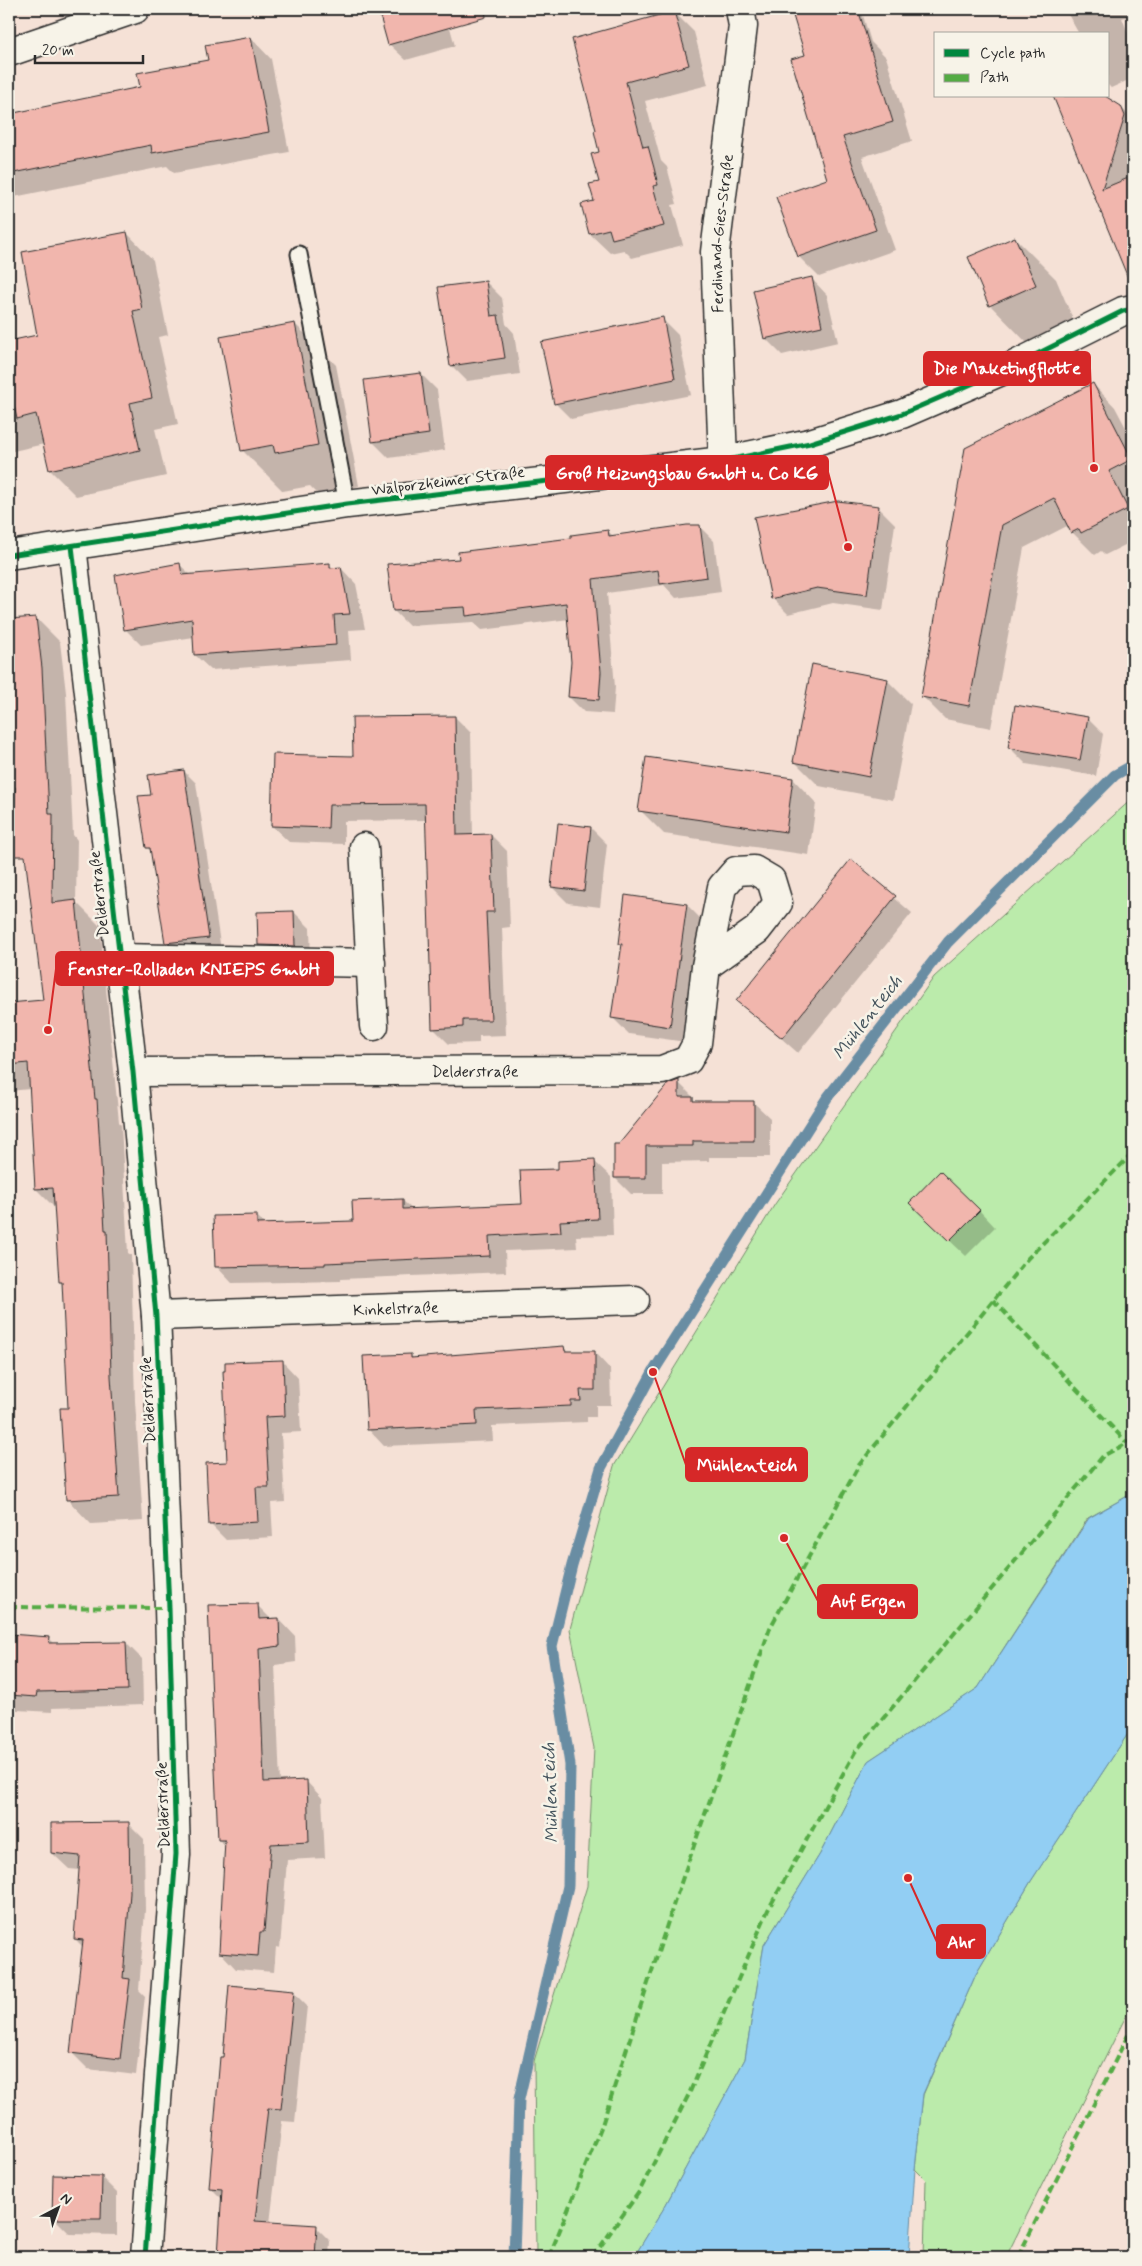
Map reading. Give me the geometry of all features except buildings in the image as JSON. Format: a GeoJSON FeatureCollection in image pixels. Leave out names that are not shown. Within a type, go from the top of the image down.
{"type":"FeatureCollection","features":[{"type":"Feature","properties":{"kind":"street"},"geometry":{"type":"LineString","coordinates":[[9,52],[135,9]]}},
{"type":"Feature","properties":{"kind":"street","name":"Ferdinand-Gies-Straße"},"geometry":{"type":"LineString","coordinates":[[723,461],[715,252],[743,26],[740,9]]}},
{"type":"Feature","properties":{"kind":"street","name":"Walporzheimer Straße"},"geometry":{"type":"LineString","coordinates":[[9,555],[347,504],[723,461],[810,443],[902,414],[1011,367],[1123,311],[1133,309]]}},
{"type":"Feature","properties":{"kind":"street","name":"Delderstraße"},"geometry":{"type":"LineString","coordinates":[[72,546],[118,958],[133,1072],[156,1316],[170,1618],[176,1854],[145,2257]]}},
{"type":"Feature","properties":{"kind":"street"},"geometry":{"type":"LineString","coordinates":[[364,847],[374,1026]]}},
{"type":"Feature","properties":{"kind":"street"},"geometry":{"type":"LineString","coordinates":[[118,958],[371,963]]}},
{"type":"Feature","properties":{"kind":"street","name":"Delderstraße"},"geometry":{"type":"LineString","coordinates":[[133,1072],[662,1070],[688,1060],[697,1043],[706,966]]}},
{"type":"Feature","properties":{"kind":"street","name":"Kinkelstraße"},"geometry":{"type":"LineString","coordinates":[[156,1316],[635,1300]]}},
{"type":"Feature","properties":{"kind":"lane"},"geometry":{"type":"LineString","coordinates":[[299,254],[347,504]]}},
{"type":"Feature","properties":{"kind":"green space"},"geometry":{"type":"Polygon","coordinates":[[[1133,798],[1133,1493],[1088,1518],[978,1688],[868,1761],[820,1854],[764,1945],[745,2059],[664,2208],[634,2257],[544,2257],[536,2254],[534,2061],[587,1886],[594,1748],[570,1629],[614,1466],[775,1204],[934,977],[1133,798]]]}},
{"type":"Feature","properties":{"kind":"green space"},"geometry":{"type":"Polygon","coordinates":[[[1133,1726],[1133,2002],[1006,2257],[924,2257],[926,2180],[915,2169],[923,2095],[976,1974],[1031,1881],[1133,1726]]]}},
{"type":"Feature","properties":{"kind":"water"},"geometry":{"type":"Polygon","coordinates":[[[1133,1493],[1133,1726],[1031,1881],[976,1974],[923,2094],[915,2169],[909,2257],[634,2257],[664,2208],[745,2059],[764,1945],[820,1854],[868,1761],[978,1688],[1089,1518],[1133,1493]]]}},
{"type":"Feature","properties":{"kind":"waterway","name":"Mühlenteich"},"geometry":{"type":"LineString","coordinates":[[514,2257],[519,2099],[568,1886],[570,1765],[552,1646],[572,1565],[601,1468],[653,1372],[827,1098],[948,942],[1115,775],[1133,765]]}},
{"type":"Feature","properties":{"kind":"marked path"},"geometry":{"type":"LineString","coordinates":[[549,2257],[602,2125],[675,1900],[770,1628],[859,1465],[1028,1258],[1133,1153]]}},
{"type":"Feature","properties":{"kind":"marked path"},"geometry":{"type":"LineString","coordinates":[[993,1300],[1127,1443]]}},
{"type":"Feature","properties":{"kind":"marked path"},"geometry":{"type":"LineString","coordinates":[[593,2257],[639,2192],[689,2094],[768,1910],[855,1752],[1103,1456],[1133,1440]]}},
{"type":"Feature","properties":{"kind":"marked path"},"geometry":{"type":"LineString","coordinates":[[9,1607],[169,1608]]}},
{"type":"Feature","properties":{"kind":"marked path"},"geometry":{"type":"LineString","coordinates":[[1018,2257],[1133,2025]]}},
{"type":"Feature","properties":{"kind":"cycle path"},"geometry":{"type":"LineString","coordinates":[[9,555],[347,504],[723,461],[810,443],[902,414],[1011,367],[1123,311],[1133,309]]}},
{"type":"Feature","properties":{"kind":"cycle path"},"geometry":{"type":"LineString","coordinates":[[72,546],[133,1072],[156,1316],[169,1608],[176,1854],[145,2257]]}},
{"type":"Feature","properties":{"kind":"place","name":"Die Maketingflotte"},"geometry":{"type":"Point","coordinates":[1094,468]}},
{"type":"Feature","properties":{"kind":"place","name":"Groß Heizungsbau GmbH u. Co KG"},"geometry":{"type":"Point","coordinates":[848,547]}},
{"type":"Feature","properties":{"kind":"place","name":"Fenster-Rolladen KNIEPS GmbH"},"geometry":{"type":"Point","coordinates":[48,1030]}},
{"type":"Feature","properties":{"kind":"place","name":"Mühlenteich"},"geometry":{"type":"Point","coordinates":[653,1372]}},
{"type":"Feature","properties":{"kind":"place","name":"Auf Ergen"},"geometry":{"type":"Point","coordinates":[784,1538]}},
{"type":"Feature","properties":{"kind":"place","name":"Ahr"},"geometry":{"type":"Point","coordinates":[908,1878]}}]}
